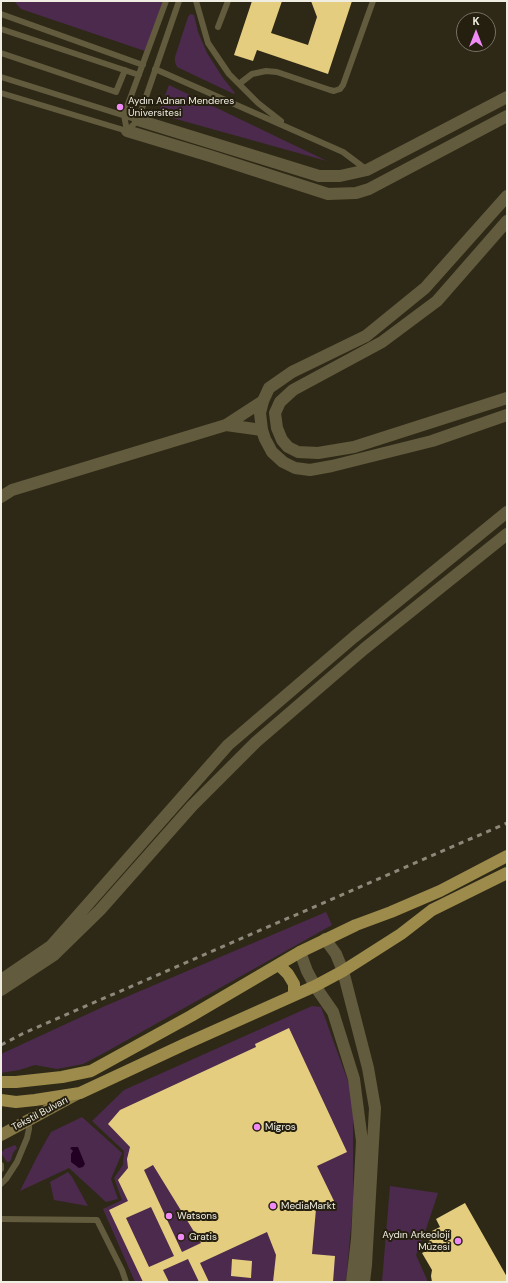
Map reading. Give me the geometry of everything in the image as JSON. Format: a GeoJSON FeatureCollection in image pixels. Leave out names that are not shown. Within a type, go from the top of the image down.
{"type":"FeatureCollection","features":[{"type":"Feature","properties":{"kind":"main road"},"geometry":{"type":"LineString","coordinates":[[1,1082],[16,1082],[62,1077],[91,1071],[191,1016],[325,939],[440,891],[507,856]]}},
{"type":"Feature","properties":{"kind":"main road"},"geometry":{"type":"LineString","coordinates":[[1,1100],[16,1102],[80,1093],[315,986],[343,971],[401,934],[432,910],[507,873]]}},
{"type":"Feature","properties":{"kind":"main road"},"geometry":{"type":"LineString","coordinates":[[278,965],[288,974],[294,984],[294,995]]}},
{"type":"Feature","properties":{"kind":"main road"},"geometry":{"type":"LineString","coordinates":[[1,1089],[16,1082]]}},
{"type":"Feature","properties":{"kind":"main road","name":"Tekstil Bulvarı"},"geometry":{"type":"LineString","coordinates":[[1,1135],[80,1093]]}},
{"type":"Feature","properties":{"kind":"street"},"geometry":{"type":"LineString","coordinates":[[138,120],[319,176],[340,176],[367,170],[507,97]]}},
{"type":"Feature","properties":{"kind":"street"},"geometry":{"type":"LineString","coordinates":[[127,130],[328,194],[356,193],[374,187],[507,116]]}},
{"type":"Feature","properties":{"kind":"street"},"geometry":{"type":"LineString","coordinates":[[507,196],[425,288],[366,336],[292,372],[269,388],[263,401],[260,413],[262,430],[272,452],[283,462],[295,468],[310,470],[432,441],[507,415]]}},
{"type":"Feature","properties":{"kind":"street"},"geometry":{"type":"LineString","coordinates":[[507,221],[436,301],[382,342],[293,390],[280,402],[276,413],[277,428],[282,440],[288,447],[298,452],[318,453],[354,447],[507,398]]}},
{"type":"Feature","properties":{"kind":"street"},"geometry":{"type":"LineString","coordinates":[[1,497],[12,490],[226,425],[263,401]]}},
{"type":"Feature","properties":{"kind":"street"},"geometry":{"type":"LineString","coordinates":[[226,425],[262,430]]}},
{"type":"Feature","properties":{"kind":"street"},"geometry":{"type":"LineString","coordinates":[[1,980],[51,946],[228,745],[354,637],[507,512]]}},
{"type":"Feature","properties":{"kind":"street"},"geometry":{"type":"LineString","coordinates":[[1,990],[54,955],[100,910],[192,806],[256,742],[364,649],[507,534]]}},
{"type":"Feature","properties":{"kind":"street"},"geometry":{"type":"LineString","coordinates":[[325,939],[336,954],[343,971],[368,1068],[375,1108],[364,1282]]}},
{"type":"Feature","properties":{"kind":"street"},"geometry":{"type":"LineString","coordinates":[[300,952],[315,986],[333,1012],[354,1079],[362,1141],[357,1239],[352,1282]]}},
{"type":"Feature","properties":{"kind":"lane"},"geometry":{"type":"LineString","coordinates":[[127,130],[124,115],[166,1]]}},
{"type":"Feature","properties":{"kind":"lane"},"geometry":{"type":"LineString","coordinates":[[127,130],[138,120],[179,1]]}},
{"type":"Feature","properties":{"kind":"lane"},"geometry":{"type":"LineString","coordinates":[[196,1],[208,43],[229,74],[258,103],[289,127]]}},
{"type":"Feature","properties":{"kind":"lane"},"geometry":{"type":"LineString","coordinates":[[218,27],[228,1]]}},
{"type":"Feature","properties":{"kind":"lane"},"geometry":{"type":"LineString","coordinates":[[239,84],[252,74],[266,71],[277,72],[330,90],[340,89],[343,85],[372,1]]}},
{"type":"Feature","properties":{"kind":"lane"},"geometry":{"type":"LineString","coordinates":[[1,14],[143,65]]}},
{"type":"Feature","properties":{"kind":"lane"},"geometry":{"type":"LineString","coordinates":[[1,29],[139,75]]}},
{"type":"Feature","properties":{"kind":"lane"},"geometry":{"type":"LineString","coordinates":[[1,53],[116,92],[125,70]]}},
{"type":"Feature","properties":{"kind":"lane"},"geometry":{"type":"LineString","coordinates":[[155,69],[343,152],[367,170]]}},
{"type":"Feature","properties":{"kind":"lane"},"geometry":{"type":"LineString","coordinates":[[1,77],[138,120]]}},
{"type":"Feature","properties":{"kind":"lane"},"geometry":{"type":"LineString","coordinates":[[1,93],[127,130]]}},
{"type":"Feature","properties":{"kind":"lane"},"geometry":{"type":"LineString","coordinates":[[1,1184],[17,1162],[27,1138],[29,1120]]}},
{"type":"Feature","properties":{"kind":"lane"},"geometry":{"type":"LineString","coordinates":[[1,1219],[97,1220],[122,1270],[126,1282]]}},
{"type":"Feature","properties":{"kind":"shaded area"},"geometry":{"type":"Polygon","coordinates":[[[14,1],[163,1],[145,51],[21,9],[14,1]]]}},
{"type":"Feature","properties":{"kind":"shaded area"},"geometry":{"type":"Polygon","coordinates":[[[190,14],[194,15],[198,32],[207,53],[223,78],[235,93],[234,94],[177,67],[175,57],[190,14]]]}},
{"type":"Feature","properties":{"kind":"shaded area"},"geometry":{"type":"Polygon","coordinates":[[[169,85],[327,161],[158,114],[169,85]]]}},
{"type":"Feature","properties":{"kind":"shaded area"},"geometry":{"type":"Polygon","coordinates":[[[326,912],[332,925],[83,1064],[57,1069],[35,1065],[19,1070],[1,1073],[1,1054],[105,1006],[326,912]]]}},
{"type":"Feature","properties":{"kind":"shaded area"},"geometry":{"type":"Polygon","coordinates":[[[312,1006],[321,1007],[353,1095],[353,1204],[346,1282],[135,1282],[103,1209],[122,1200],[114,1178],[123,1165],[124,1151],[92,1121],[124,1090],[312,1006]]]}},
{"type":"Feature","properties":{"kind":"shaded area"},"geometry":{"type":"Polygon","coordinates":[[[82,1117],[122,1153],[111,1179],[118,1199],[106,1202],[69,1168],[20,1191],[51,1132],[82,1117]]]}},
{"type":"Feature","properties":{"kind":"shaded area"},"geometry":{"type":"Polygon","coordinates":[[[15,1145],[17,1148],[13,1153],[11,1160],[7,1162],[1,1153],[5,1149],[15,1145]]]}},
{"type":"Feature","properties":{"kind":"shaded area"},"geometry":{"type":"Polygon","coordinates":[[[78,1147],[85,1164],[83,1167],[79,1168],[71,1162],[71,1154],[73,1151],[70,1148],[78,1147]]]}},
{"type":"Feature","properties":{"kind":"shaded area"},"geometry":{"type":"Polygon","coordinates":[[[68,1172],[88,1206],[54,1200],[50,1182],[68,1172]]]}},
{"type":"Feature","properties":{"kind":"shaded area"},"geometry":{"type":"Polygon","coordinates":[[[390,1186],[438,1193],[416,1255],[428,1282],[382,1282],[390,1186]]]}},
{"type":"Feature","properties":{"kind":"building"},"geometry":{"type":"Polygon","coordinates":[[[252,1],[282,1],[271,33],[308,45],[317,17],[311,1],[352,1],[328,74],[257,50],[253,61],[234,55],[252,1]]]}},
{"type":"Feature","properties":{"kind":"building"},"geometry":{"type":"Polygon","coordinates":[[[289,1028],[347,1152],[317,1166],[334,1201],[316,1209],[312,1254],[335,1256],[333,1282],[273,1282],[276,1255],[267,1232],[200,1263],[209,1282],[199,1282],[188,1259],[163,1270],[169,1282],[143,1282],[109,1210],[128,1201],[118,1180],[128,1168],[127,1159],[130,1147],[108,1124],[120,1110],[256,1047],[255,1044],[289,1028]],[[153,1165],[144,1170],[182,1252],[201,1243],[153,1165]],[[151,1207],[126,1218],[149,1267],[174,1256],[151,1207]]]}},
{"type":"Feature","properties":{"kind":"building","name":"Aydın Arkeoloji Müzesi"},"geometry":{"type":"Polygon","coordinates":[[[465,1203],[507,1277],[507,1282],[432,1282],[432,1270],[422,1253],[428,1250],[424,1244],[435,1237],[432,1231],[440,1227],[436,1219],[465,1203]]]}},
{"type":"Feature","properties":{"kind":"building"},"geometry":{"type":"Polygon","coordinates":[[[232,1259],[252,1261],[251,1278],[231,1276],[232,1259]]]}},
{"type":"Feature","properties":{"kind":"railway"},"geometry":{"type":"LineString","coordinates":[[1,1045],[24,1033],[507,823]]}},
{"type":"Feature","properties":{"kind":"place","name":"Aydın Adnan Menderes Üniversitesi"},"geometry":{"type":"Point","coordinates":[120,107]}},
{"type":"Feature","properties":{"kind":"place","name":"Migros"},"geometry":{"type":"Point","coordinates":[257,1127]}},
{"type":"Feature","properties":{"kind":"place","name":"MediaMarkt"},"geometry":{"type":"Point","coordinates":[273,1206]}},
{"type":"Feature","properties":{"kind":"place","name":"Watsons"},"geometry":{"type":"Point","coordinates":[169,1216]}},
{"type":"Feature","properties":{"kind":"place","name":"Gratis"},"geometry":{"type":"Point","coordinates":[181,1237]}},
{"type":"Feature","properties":{"kind":"place","name":"Aydın Arkeoloji Müzesi"},"geometry":{"type":"Point","coordinates":[458,1241]}}]}
